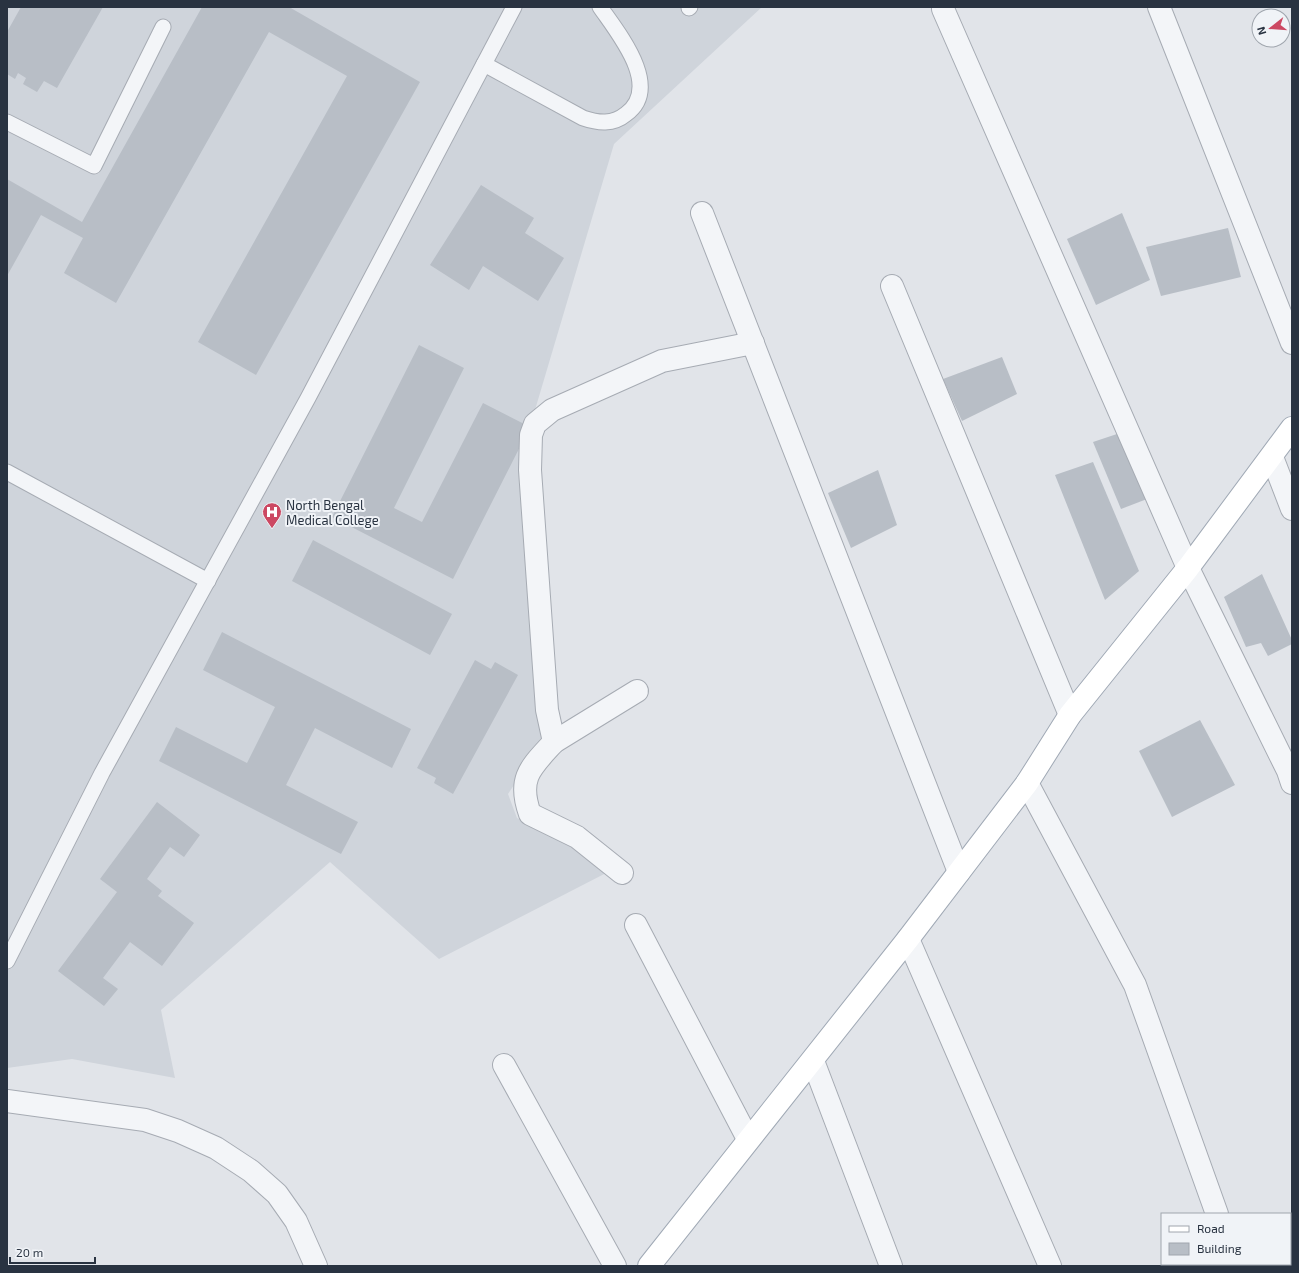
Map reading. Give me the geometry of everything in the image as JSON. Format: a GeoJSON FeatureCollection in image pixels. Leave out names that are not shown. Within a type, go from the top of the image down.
{"type":"FeatureCollection","features":[{"type":"Feature","properties":{"kind":"main road"},"geometry":{"type":"LineString","coordinates":[[648,1266],[748,1139],[813,1061],[908,939],[1027,783],[1070,715],[1188,568],[1272,457],[1292,428]]}},
{"type":"Feature","properties":{"kind":"street"},"geometry":{"type":"LineString","coordinates":[[1159,7],[1292,343]]}},
{"type":"Feature","properties":{"kind":"street"},"geometry":{"type":"LineString","coordinates":[[943,9],[1188,568],[1288,771],[1292,784]]}},
{"type":"Feature","properties":{"kind":"street"},"geometry":{"type":"LineString","coordinates":[[702,213],[959,872]]}},
{"type":"Feature","properties":{"kind":"street"},"geometry":{"type":"LineString","coordinates":[[892,286],[1070,715]]}},
{"type":"Feature","properties":{"kind":"street"},"geometry":{"type":"LineString","coordinates":[[554,742],[546,710],[530,470],[531,435],[535,424],[552,410],[662,361],[753,343]]}},
{"type":"Feature","properties":{"kind":"street"},"geometry":{"type":"LineString","coordinates":[[1272,457],[1292,509]]}},
{"type":"Feature","properties":{"kind":"street"},"geometry":{"type":"LineString","coordinates":[[622,874],[577,838],[530,814],[526,802],[525,786],[531,767],[554,742],[637,692]]}},
{"type":"Feature","properties":{"kind":"street"},"geometry":{"type":"LineString","coordinates":[[1027,783],[1135,985],[1217,1213]]}},
{"type":"Feature","properties":{"kind":"street"},"geometry":{"type":"LineString","coordinates":[[636,925],[748,1139]]}},
{"type":"Feature","properties":{"kind":"street"},"geometry":{"type":"LineString","coordinates":[[908,939],[1050,1266]]}},
{"type":"Feature","properties":{"kind":"street"},"geometry":{"type":"LineString","coordinates":[[813,1061],[891,1266]]}},
{"type":"Feature","properties":{"kind":"street"},"geometry":{"type":"LineString","coordinates":[[504,1065],[615,1266]]}},
{"type":"Feature","properties":{"kind":"street"},"geometry":{"type":"LineString","coordinates":[[7,1101],[145,1120],[178,1131],[216,1148],[251,1170],[277,1194],[296,1221],[316,1266]]}},
{"type":"Feature","properties":{"kind":"lane"},"geometry":{"type":"LineString","coordinates":[[7,961],[102,773],[308,398],[514,7]]}},
{"type":"Feature","properties":{"kind":"lane"},"geometry":{"type":"LineString","coordinates":[[484,64],[583,118],[595,122],[608,122],[620,119],[631,111],[637,102],[641,91],[640,80],[636,67],[621,36],[600,7]]}},
{"type":"Feature","properties":{"kind":"lane"},"geometry":{"type":"LineString","coordinates":[[7,122],[94,166],[163,27]]}},
{"type":"Feature","properties":{"kind":"lane"},"geometry":{"type":"LineString","coordinates":[[7,472],[208,582]]}},
{"type":"Feature","properties":{"kind":"shaded area","name":"North Bengal Medical College"},"geometry":{"type":"Polygon","coordinates":[[[7,7],[762,7],[614,144],[532,420],[546,737],[508,794],[517,818],[548,833],[610,871],[439,959],[330,862],[161,1010],[175,1078],[72,1059],[7,1068],[7,7]]]}},
{"type":"Feature","properties":{"kind":"building"},"geometry":{"type":"Polygon","coordinates":[[[21,7],[103,7],[57,88],[44,81],[37,92],[23,84],[26,78],[18,73],[15,79],[7,74],[7,32],[21,7]]]}},
{"type":"Feature","properties":{"kind":"building"},"geometry":{"type":"Polygon","coordinates":[[[202,7],[289,7],[420,82],[256,375],[198,342],[347,76],[269,32],[116,303],[64,273],[83,238],[41,215],[7,276],[7,179],[82,222],[202,7]]]}},
{"type":"Feature","properties":{"kind":"building"},"geometry":{"type":"Polygon","coordinates":[[[481,185],[534,218],[525,233],[564,258],[538,301],[483,266],[469,290],[430,265],[481,185]]]}},
{"type":"Feature","properties":{"kind":"building"},"geometry":{"type":"Polygon","coordinates":[[[1122,213],[1150,280],[1096,305],[1067,239],[1122,213]]]}},
{"type":"Feature","properties":{"kind":"building"},"geometry":{"type":"Polygon","coordinates":[[[1228,228],[1241,277],[1161,296],[1146,247],[1228,228]]]}},
{"type":"Feature","properties":{"kind":"building"},"geometry":{"type":"Polygon","coordinates":[[[419,345],[464,368],[394,508],[422,522],[483,403],[530,427],[453,579],[332,517],[419,345]]]}},
{"type":"Feature","properties":{"kind":"building"},"geometry":{"type":"Polygon","coordinates":[[[1002,357],[1017,394],[962,421],[943,379],[1002,357]]]}},
{"type":"Feature","properties":{"kind":"building"},"geometry":{"type":"Polygon","coordinates":[[[1120,433],[1147,499],[1121,509],[1093,442],[1120,433]]]}},
{"type":"Feature","properties":{"kind":"building"},"geometry":{"type":"Polygon","coordinates":[[[1093,462],[1139,571],[1105,600],[1055,475],[1093,462]]]}},
{"type":"Feature","properties":{"kind":"building"},"geometry":{"type":"Polygon","coordinates":[[[878,470],[897,525],[851,548],[828,493],[878,470]]]}},
{"type":"Feature","properties":{"kind":"building"},"geometry":{"type":"Polygon","coordinates":[[[313,540],[452,614],[430,655],[292,581],[313,540]]]}},
{"type":"Feature","properties":{"kind":"building"},"geometry":{"type":"Polygon","coordinates":[[[1262,574],[1292,640],[1292,644],[1268,656],[1261,643],[1246,647],[1224,597],[1262,574]]]}},
{"type":"Feature","properties":{"kind":"building"},"geometry":{"type":"Polygon","coordinates":[[[222,632],[411,729],[392,768],[315,728],[286,785],[358,822],[341,854],[159,761],[176,727],[247,763],[275,707],[203,670],[222,632]]]}},
{"type":"Feature","properties":{"kind":"building"},"geometry":{"type":"Polygon","coordinates":[[[475,660],[491,669],[495,662],[518,675],[453,794],[434,783],[436,778],[417,768],[475,660]]]}},
{"type":"Feature","properties":{"kind":"building"},"geometry":{"type":"Polygon","coordinates":[[[1200,720],[1235,785],[1172,817],[1139,751],[1200,720]]]}},
{"type":"Feature","properties":{"kind":"building"},"geometry":{"type":"Polygon","coordinates":[[[157,802],[200,835],[184,857],[170,847],[147,879],[162,891],[158,896],[194,923],[162,966],[130,942],[103,978],[118,989],[104,1006],[58,971],[117,892],[100,879],[157,802]]]}},
{"type":"Feature","properties":{"kind":"place","name":"North Bengal Medical College"},"geometry":{"type":"Point","coordinates":[272,529]}}]}
